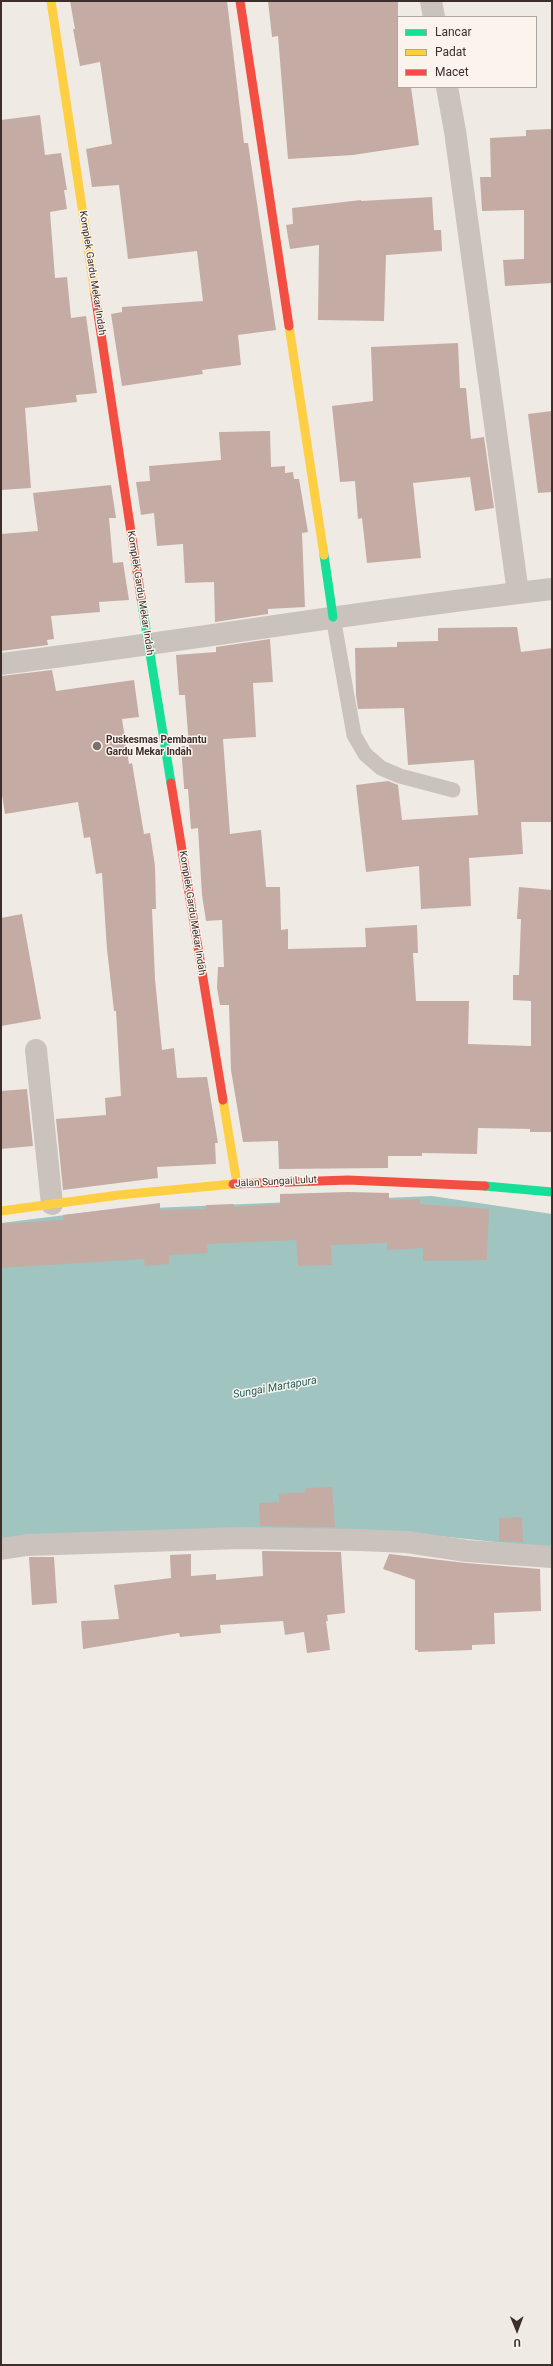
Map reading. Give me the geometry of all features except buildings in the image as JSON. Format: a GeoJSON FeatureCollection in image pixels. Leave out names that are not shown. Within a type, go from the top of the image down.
{"type":"FeatureCollection","features":[{"type":"Feature","properties":{"kind":"street","name":"Komplek Gardu Mekar Indah"},"geometry":{"type":"LineString","coordinates":[[51,1],[148,646],[237,1184]]}},
{"type":"Feature","properties":{"kind":"street"},"geometry":{"type":"LineString","coordinates":[[240,1],[333,617]]}},
{"type":"Feature","properties":{"kind":"street"},"geometry":{"type":"LineString","coordinates":[[431,1],[434,16]]}},
{"type":"Feature","properties":{"kind":"street"},"geometry":{"type":"LineString","coordinates":[[447,88],[455,131],[518,593]]}},
{"type":"Feature","properties":{"kind":"street"},"geometry":{"type":"LineString","coordinates":[[1,664],[148,646],[333,617],[552,590]]}},
{"type":"Feature","properties":{"kind":"street"},"geometry":{"type":"LineString","coordinates":[[36,1050],[52,1204]]}},
{"type":"Feature","properties":{"kind":"street","name":"Jalan Sungai Lulut"},"geometry":{"type":"LineString","coordinates":[[1,1211],[237,1184],[320,1180],[516,1188],[552,1192]]}},
{"type":"Feature","properties":{"kind":"street"},"geometry":{"type":"LineString","coordinates":[[1,1549],[27,1545],[240,1538],[407,1542],[468,1551],[552,1557]]}},
{"type":"Feature","properties":{"kind":"lane"},"geometry":{"type":"LineString","coordinates":[[333,617],[354,735],[365,754],[381,768],[400,776],[453,790]]}},
{"type":"Feature","properties":{"kind":"water","name":"Sungai Martapura"},"geometry":{"type":"Polygon","coordinates":[[[432,1196],[552,1214],[552,1548],[410,1533],[1,1544],[1,1223],[106,1210],[432,1196]]]}},
{"type":"Feature","properties":{"kind":"traffic: fast"},"geometry":{"type":"LineString","coordinates":[[324,555],[333,617]]}},
{"type":"Feature","properties":{"kind":"traffic: fast"},"geometry":{"type":"LineString","coordinates":[[141,598],[171,783]]}},
{"type":"Feature","properties":{"kind":"traffic: fast"},"geometry":{"type":"LineString","coordinates":[[485,1186],[552,1192]]}},
{"type":"Feature","properties":{"kind":"traffic: slow"},"geometry":{"type":"LineString","coordinates":[[51,1],[95,294]]}},
{"type":"Feature","properties":{"kind":"traffic: slow"},"geometry":{"type":"LineString","coordinates":[[289,326],[324,555]]}},
{"type":"Feature","properties":{"kind":"traffic: slow"},"geometry":{"type":"LineString","coordinates":[[223,1100],[237,1184]]}},
{"type":"Feature","properties":{"kind":"traffic: slow"},"geometry":{"type":"LineString","coordinates":[[1,1211],[119,1195],[233,1184]]}},
{"type":"Feature","properties":{"kind":"traffic: jam"},"geometry":{"type":"LineString","coordinates":[[240,1],[289,326]]}},
{"type":"Feature","properties":{"kind":"traffic: jam"},"geometry":{"type":"LineString","coordinates":[[95,294],[141,598]]}},
{"type":"Feature","properties":{"kind":"traffic: jam"},"geometry":{"type":"LineString","coordinates":[[171,783],[223,1100]]}},
{"type":"Feature","properties":{"kind":"traffic: jam"},"geometry":{"type":"LineString","coordinates":[[233,1184],[348,1180],[485,1186]]}},
{"type":"Feature","properties":{"kind":"place","name":"Puskesmas Pembantu Gardu Mekar Indah"},"geometry":{"type":"Point","coordinates":[97,746]}}]}
